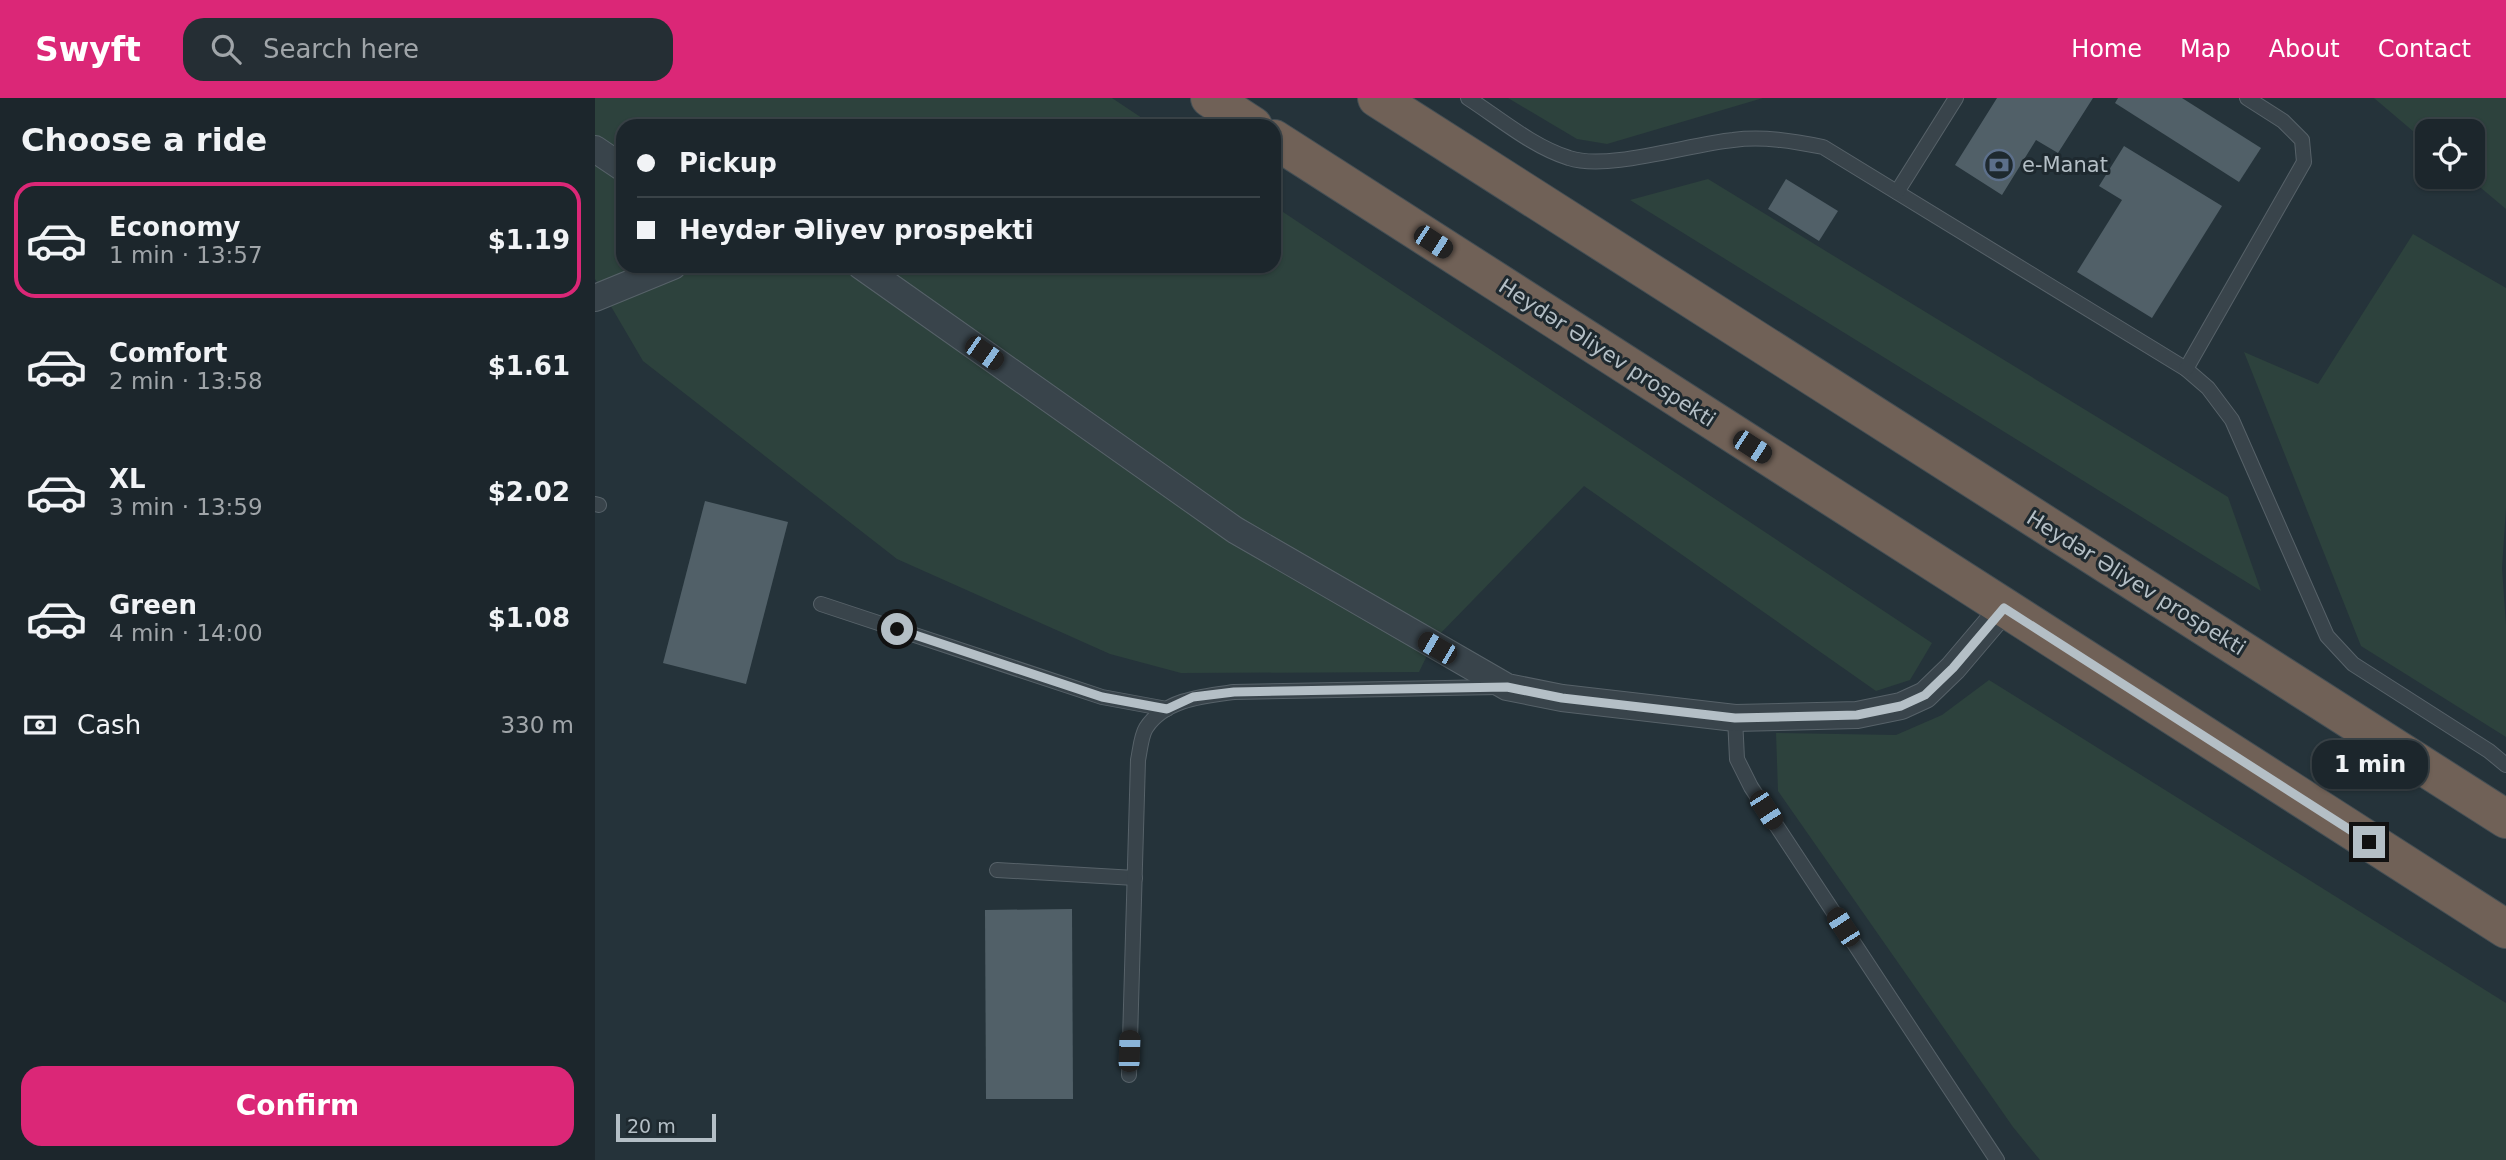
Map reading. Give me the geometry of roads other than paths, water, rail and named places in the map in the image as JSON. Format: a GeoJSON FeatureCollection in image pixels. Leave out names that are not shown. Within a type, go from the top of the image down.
{"type":"FeatureCollection","features":[{"type":"Feature","properties":{"kind":"highway"},"geometry":{"type":"LineString","coordinates":[[1210,98],[1242,119]]}},
{"type":"Feature","properties":{"kind":"highway","name":"Heydər Əliyev prospekti"},"geometry":{"type":"LineString","coordinates":[[1377,98],[2506,819]]}},
{"type":"Feature","properties":{"kind":"highway","name":"Heydər Əliyev prospekti"},"geometry":{"type":"LineString","coordinates":[[1281,143],[2506,929]]}},
{"type":"Feature","properties":{"kind":"street"},"geometry":{"type":"LineString","coordinates":[[595,149],[616,162]]}},
{"type":"Feature","properties":{"kind":"street"},"geometry":{"type":"LineString","coordinates":[[595,298],[656,273]]}},
{"type":"Feature","properties":{"kind":"street"},"geometry":{"type":"LineString","coordinates":[[871,273],[1235,530],[1507,687],[1562,698],[1735,718],[1857,715],[1901,706],[1925,695],[1953,668],[2004,608]]}},
{"type":"Feature","properties":{"kind":"lane"},"geometry":{"type":"LineString","coordinates":[[1468,98],[1535,141],[1570,159],[1605,161],[1734,139],[1782,139],[1823,147],[2186,369],[2208,388],[2232,420],[2327,636],[2353,664],[2506,765]]}},
{"type":"Feature","properties":{"kind":"lane"},"geometry":{"type":"LineString","coordinates":[[1897,192],[1956,98]]}},
{"type":"Feature","properties":{"kind":"lane"},"geometry":{"type":"LineString","coordinates":[[2186,369],[2304,162],[2302,139],[2283,121],[2247,98]]}},
{"type":"Feature","properties":{"kind":"lane"},"geometry":{"type":"LineString","coordinates":[[821,604],[1102,697],[1167,709]]}},
{"type":"Feature","properties":{"kind":"lane"},"geometry":{"type":"LineString","coordinates":[[1129,1075],[1138,760],[1146,729],[1167,709],[1193,697],[1234,692],[1507,687]]}},
{"type":"Feature","properties":{"kind":"lane"},"geometry":{"type":"LineString","coordinates":[[1735,718],[1737,759],[1751,787],[1997,1160]]}},
{"type":"Feature","properties":{"kind":"lane"},"geometry":{"type":"LineString","coordinates":[[997,870],[1135,878]]}},
{"type":"Feature","properties":{"kind":"place","name":"e-Manat"},"geometry":{"type":"Point","coordinates":[1999,165]}}]}
